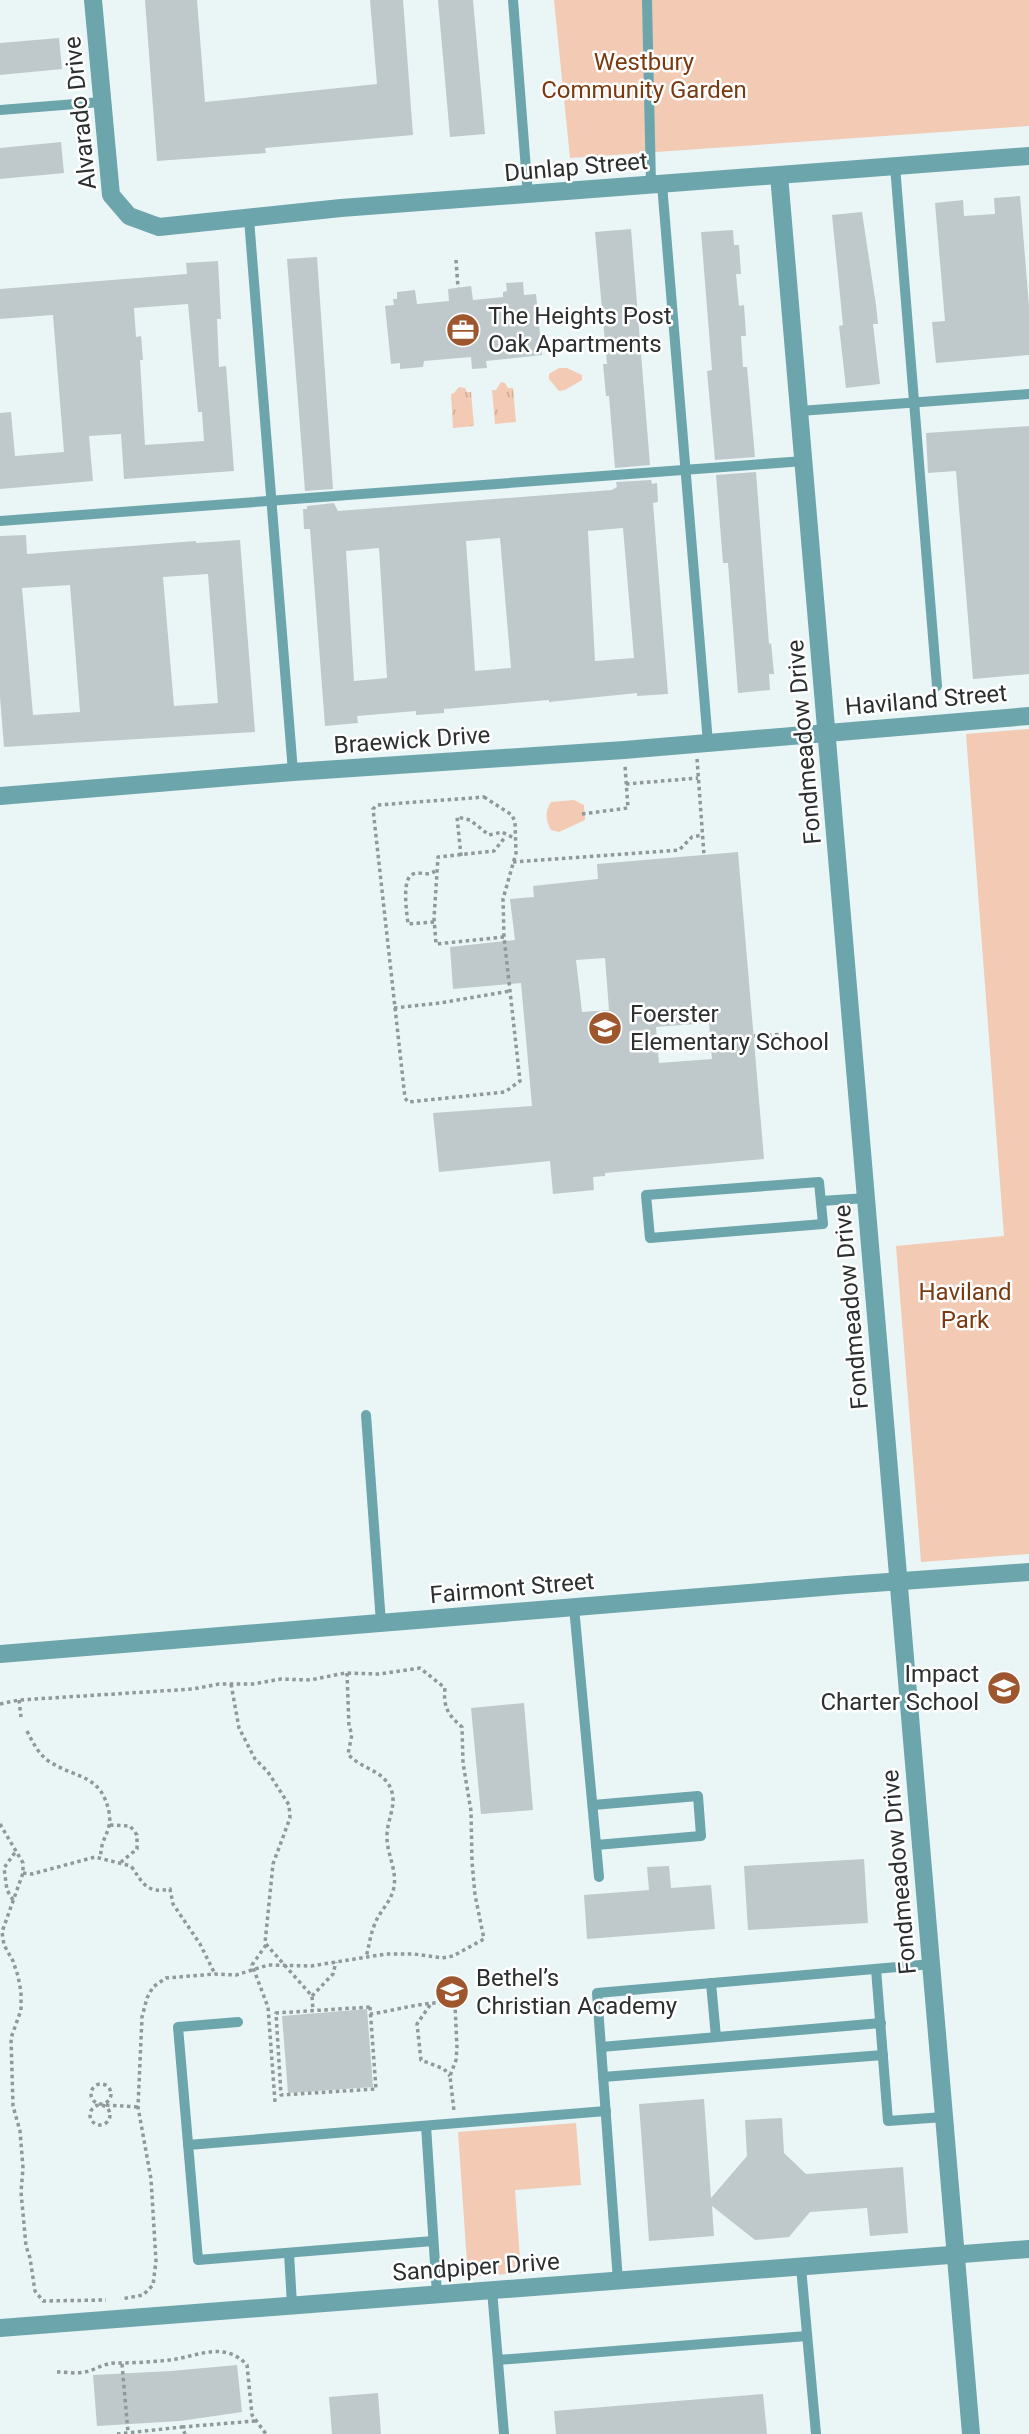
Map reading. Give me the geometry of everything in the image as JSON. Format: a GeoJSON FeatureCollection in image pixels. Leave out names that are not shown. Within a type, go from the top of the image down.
{"type":"FeatureCollection","features":[{"type":"Feature","properties":{"kind":"street","name":"Alvarado Drive"},"geometry":{"type":"LineString","coordinates":[[93,0],[111,195],[129,216]]}},
{"type":"Feature","properties":{"kind":"street","name":"Dunlap Street"},"geometry":{"type":"LineString","coordinates":[[129,216],[159,227],[341,208],[1029,156]]}},
{"type":"Feature","properties":{"kind":"street","name":"Fondmeadow Drive"},"geometry":{"type":"LineString","coordinates":[[779,175],[971,2434]]}},
{"type":"Feature","properties":{"kind":"street","name":"Haviland Street"},"geometry":{"type":"LineString","coordinates":[[827,732],[1029,716]]}},
{"type":"Feature","properties":{"kind":"street","name":"Braewick Drive"},"geometry":{"type":"LineString","coordinates":[[0,796],[293,772],[702,744],[827,732]]}},
{"type":"Feature","properties":{"kind":"street","name":"Fairmont Street"},"geometry":{"type":"LineString","coordinates":[[0,1654],[1029,1572]]}},
{"type":"Feature","properties":{"kind":"street","name":"Sandpiper Drive"},"geometry":{"type":"LineString","coordinates":[[0,2328],[1029,2249]]}},
{"type":"Feature","properties":{"kind":"lane"},"geometry":{"type":"LineString","coordinates":[[513,0],[528,195]]}},
{"type":"Feature","properties":{"kind":"lane"},"geometry":{"type":"LineString","coordinates":[[647,0],[656,185],[686,470],[702,744]]}},
{"type":"Feature","properties":{"kind":"lane"},"geometry":{"type":"LineString","coordinates":[[0,110],[101,102]]}},
{"type":"Feature","properties":{"kind":"lane"},"geometry":{"type":"LineString","coordinates":[[895,166],[937,686]]}},
{"type":"Feature","properties":{"kind":"lane"},"geometry":{"type":"LineString","coordinates":[[249,219],[293,772]]}},
{"type":"Feature","properties":{"kind":"lane"},"geometry":{"type":"LineString","coordinates":[[800,411],[1029,394]]}},
{"type":"Feature","properties":{"kind":"lane"},"geometry":{"type":"LineString","coordinates":[[0,521],[804,461]]}},
{"type":"Feature","properties":{"kind":"lane"},"geometry":{"type":"LineString","coordinates":[[819,1182],[821,1201],[823,1224],[650,1238],[646,1195],[819,1182]]}},
{"type":"Feature","properties":{"kind":"lane"},"geometry":{"type":"LineString","coordinates":[[821,1201],[867,1198]]}},
{"type":"Feature","properties":{"kind":"lane"},"geometry":{"type":"LineString","coordinates":[[366,1416],[382,1623]]}},
{"type":"Feature","properties":{"kind":"lane"},"geometry":{"type":"LineString","coordinates":[[574,1607],[599,1877]]}},
{"type":"Feature","properties":{"kind":"lane"},"geometry":{"type":"LineString","coordinates":[[593,1805],[698,1796],[701,1836],[596,1845]]}},
{"type":"Feature","properties":{"kind":"lane"},"geometry":{"type":"LineString","coordinates":[[618,2281],[597,1993],[932,1964]]}},
{"type":"Feature","properties":{"kind":"lane"},"geometry":{"type":"LineString","coordinates":[[876,1969],[888,2121],[944,2117]]}},
{"type":"Feature","properties":{"kind":"lane"},"geometry":{"type":"LineString","coordinates":[[712,1983],[716,2037]]}},
{"type":"Feature","properties":{"kind":"lane"},"geometry":{"type":"LineString","coordinates":[[238,2022],[178,2027],[198,2260],[433,2241]]}},
{"type":"Feature","properties":{"kind":"lane"},"geometry":{"type":"LineString","coordinates":[[601,2047],[881,2023]]}},
{"type":"Feature","properties":{"kind":"lane"},"geometry":{"type":"LineString","coordinates":[[603,2077],[883,2055]]}},
{"type":"Feature","properties":{"kind":"lane"},"geometry":{"type":"LineString","coordinates":[[188,2145],[606,2111]]}},
{"type":"Feature","properties":{"kind":"lane"},"geometry":{"type":"LineString","coordinates":[[426,2126],[437,2294]]}},
{"type":"Feature","properties":{"kind":"lane"},"geometry":{"type":"LineString","coordinates":[[289,2253],[292,2305]]}},
{"type":"Feature","properties":{"kind":"lane"},"geometry":{"type":"LineString","coordinates":[[801,2267],[816,2434]]}},
{"type":"Feature","properties":{"kind":"lane"},"geometry":{"type":"LineString","coordinates":[[492,2290],[504,2434]]}},
{"type":"Feature","properties":{"kind":"lane"},"geometry":{"type":"LineString","coordinates":[[498,2360],[807,2336]]}},
{"type":"Feature","properties":{"kind":"path"},"geometry":{"type":"LineString","coordinates":[[456,260],[458,288]]}},
{"type":"Feature","properties":{"kind":"path"},"geometry":{"type":"LineString","coordinates":[[702,744],[698,778],[704,855]]}},
{"type":"Feature","properties":{"kind":"path"},"geometry":{"type":"LineString","coordinates":[[582,814],[628,808],[624,750]]}},
{"type":"Feature","properties":{"kind":"path"},"geometry":{"type":"LineString","coordinates":[[626,784],[698,778]]}},
{"type":"Feature","properties":{"kind":"path"},"geometry":{"type":"LineString","coordinates":[[484,797],[512,816],[516,839],[503,899],[504,937],[520,1081],[505,1091],[408,1102],[405,1098],[394,1008],[373,809],[377,805],[484,797]]}},
{"type":"Feature","properties":{"kind":"path"},"geometry":{"type":"LineString","coordinates":[[461,856],[457,817],[470,820],[489,835],[502,832],[516,839]]}},
{"type":"Feature","properties":{"kind":"path"},"geometry":{"type":"LineString","coordinates":[[513,862],[679,850],[692,837],[703,835]]}},
{"type":"Feature","properties":{"kind":"path"},"geometry":{"type":"LineString","coordinates":[[504,937],[436,944],[434,922],[438,858],[494,851],[506,836]]}},
{"type":"Feature","properties":{"kind":"path"},"geometry":{"type":"LineString","coordinates":[[434,922],[408,924],[405,884],[415,873],[426,875],[437,870]]}},
{"type":"Feature","properties":{"kind":"path"},"geometry":{"type":"LineString","coordinates":[[394,1008],[510,991]]}},
{"type":"Feature","properties":{"kind":"path"},"geometry":{"type":"LineString","coordinates":[[754,1036],[788,1034]]}},
{"type":"Feature","properties":{"kind":"path"},"geometry":{"type":"LineString","coordinates":[[0,1703],[281,1679],[310,1680],[347,1673],[379,1674],[420,1668],[445,1688],[443,1703],[449,1716],[462,1727],[463,1763],[471,1811],[474,1884],[484,1939],[453,1956],[442,1958],[386,1954],[311,1966],[268,1965],[236,1975],[166,1978],[153,1987],[146,1998],[142,2017],[138,2106],[152,2179],[156,2260],[153,2285],[143,2295],[111,2301],[43,2301],[35,2291],[26,2245],[21,2192],[23,2168],[20,2131],[13,2106],[11,2038],[20,2010],[21,1992],[2,1932],[23,1873],[23,1863],[0,1824]]}},
{"type":"Feature","properties":{"kind":"path"},"geometry":{"type":"LineString","coordinates":[[347,1673],[349,1727],[352,1734],[348,1754],[356,1763],[373,1771],[386,1782],[393,1794],[394,1809],[388,1822],[386,1838],[395,1870],[394,1887],[390,1902],[374,1926],[366,1957]]}},
{"type":"Feature","properties":{"kind":"path"},"geometry":{"type":"LineString","coordinates":[[231,1685],[239,1728],[255,1759],[268,1772],[289,1805],[290,1818],[273,1864],[265,1943],[312,1996],[313,2010]]}},
{"type":"Feature","properties":{"kind":"path"},"geometry":{"type":"LineString","coordinates":[[19,1700],[20,1717]]}},
{"type":"Feature","properties":{"kind":"path"},"geometry":{"type":"LineString","coordinates":[[27,1731],[48,1761],[94,1782],[103,1793],[110,1814],[110,1829],[100,1845],[101,1858]]}},
{"type":"Feature","properties":{"kind":"path"},"geometry":{"type":"LineString","coordinates":[[110,1825],[130,1826],[137,1835],[137,1849],[121,1862]]}},
{"type":"Feature","properties":{"kind":"path"},"geometry":{"type":"LineString","coordinates":[[13,1901],[7,1890],[4,1868],[16,1851]]}},
{"type":"Feature","properties":{"kind":"path"},"geometry":{"type":"LineString","coordinates":[[23,1873],[32,1874],[95,1857],[131,1866],[145,1886],[156,1892],[170,1889],[173,1904],[200,1944],[215,1974]]}},
{"type":"Feature","properties":{"kind":"path"},"geometry":{"type":"LineString","coordinates":[[266,1945],[252,1965],[268,2007],[275,2102]]}},
{"type":"Feature","properties":{"kind":"path"},"geometry":{"type":"LineString","coordinates":[[312,1996],[333,1974],[336,1962]]}},
{"type":"Feature","properties":{"kind":"path"},"geometry":{"type":"LineString","coordinates":[[370,2014],[423,2003],[455,2005],[457,2048],[450,2076],[456,2123]]}},
{"type":"Feature","properties":{"kind":"path"},"geometry":{"type":"LineString","coordinates":[[430,2005],[417,2024],[421,2060],[444,2070],[450,2076]]}},
{"type":"Feature","properties":{"kind":"path"},"geometry":{"type":"LineString","coordinates":[[370,2007],[370,2014],[376,2089],[281,2095],[276,2013],[370,2007]]}},
{"type":"Feature","properties":{"kind":"path"},"geometry":{"type":"LineString","coordinates":[[104,2105],[111,2093],[106,2085],[100,2085],[93,2090],[92,2096],[96,2102],[104,2105],[110,2114],[103,2124],[94,2123],[90,2118],[91,2111],[98,2105],[104,2105],[138,2106]]}},
{"type":"Feature","properties":{"kind":"path"},"geometry":{"type":"LineString","coordinates":[[57,2372],[82,2373],[101,2365],[173,2360],[198,2352],[220,2352],[234,2356],[242,2360],[249,2372],[250,2402],[255,2421],[266,2434]]}},
{"type":"Feature","properties":{"kind":"path"},"geometry":{"type":"LineString","coordinates":[[122,2364],[128,2433]]}},
{"type":"Feature","properties":{"kind":"path"},"geometry":{"type":"LineString","coordinates":[[117,2434],[255,2421]]}},
{"type":"Feature","properties":{"kind":"path"},"geometry":{"type":"LineString","coordinates":[[182,2427],[185,2434]]}},
{"type":"Feature","properties":{"kind":"green space","name":"Westbury Community Garden"},"geometry":{"type":"Polygon","coordinates":[[[554,0],[1029,0],[1029,126],[570,158],[554,0]]]}},
{"type":"Feature","properties":{"kind":"green space"},"geometry":{"type":"Polygon","coordinates":[[[559,368],[567,368],[582,375],[582,380],[559,391],[549,379],[549,374],[559,368]]]}},
{"type":"Feature","properties":{"kind":"green space"},"geometry":{"type":"Polygon","coordinates":[[[501,382],[508,388],[513,388],[516,422],[495,424],[492,390],[496,390],[501,382]]]}},
{"type":"Feature","properties":{"kind":"green space"},"geometry":{"type":"Polygon","coordinates":[[[459,387],[471,392],[474,426],[453,428],[451,394],[459,387]]]}},
{"type":"Feature","properties":{"kind":"green space","name":"Haviland Park"},"geometry":{"type":"Polygon","coordinates":[[[1029,729],[1029,1554],[921,1562],[896,1246],[1004,1236],[966,734],[1029,729]]]}},
{"type":"Feature","properties":{"kind":"green space"},"geometry":{"type":"Polygon","coordinates":[[[574,800],[584,805],[585,820],[559,832],[551,830],[546,816],[551,802],[574,800]]]}},
{"type":"Feature","properties":{"kind":"green space"},"geometry":{"type":"Polygon","coordinates":[[[576,2123],[581,2185],[515,2190],[521,2273],[468,2277],[458,2132],[576,2123]]]}},
{"type":"Feature","properties":{"kind":"building"},"geometry":{"type":"Polygon","coordinates":[[[145,0],[197,0],[205,102],[377,84],[370,0],[403,0],[413,135],[265,148],[266,153],[157,161],[145,0]]]}},
{"type":"Feature","properties":{"kind":"building"},"geometry":{"type":"Polygon","coordinates":[[[438,0],[473,0],[485,134],[450,137],[438,0]]]}},
{"type":"Feature","properties":{"kind":"building"},"geometry":{"type":"Polygon","coordinates":[[[59,38],[62,69],[0,75],[0,43],[59,38]]]}},
{"type":"Feature","properties":{"kind":"building"},"geometry":{"type":"Polygon","coordinates":[[[61,142],[64,173],[0,179],[0,148],[61,142]]]}},
{"type":"Feature","properties":{"kind":"building"},"geometry":{"type":"Polygon","coordinates":[[[1020,196],[1029,306],[1029,355],[936,363],[932,322],[945,321],[935,203],[963,200],[964,216],[995,214],[994,198],[1020,196]]]}},
{"type":"Feature","properties":{"kind":"building"},"geometry":{"type":"Polygon","coordinates":[[[862,212],[878,324],[873,324],[880,384],[846,388],[832,215],[862,212]]]}},
{"type":"Feature","properties":{"kind":"building"},"geometry":{"type":"Polygon","coordinates":[[[631,229],[650,465],[615,468],[609,396],[606,396],[603,364],[607,364],[595,232],[631,229]]]}},
{"type":"Feature","properties":{"kind":"building"},"geometry":{"type":"Polygon","coordinates":[[[733,230],[734,245],[739,245],[741,274],[736,274],[739,306],[744,305],[746,336],[741,336],[743,367],[747,367],[755,457],[715,460],[707,371],[712,370],[701,232],[733,230]]]}},
{"type":"Feature","properties":{"kind":"building"},"geometry":{"type":"Polygon","coordinates":[[[317,257],[333,489],[305,491],[287,259],[317,257]]]}},
{"type":"Feature","properties":{"kind":"building"},"geometry":{"type":"Polygon","coordinates":[[[218,261],[221,319],[217,319],[219,367],[226,366],[234,471],[124,479],[121,434],[89,436],[93,481],[0,489],[0,413],[11,412],[15,456],[64,452],[53,315],[0,319],[0,289],[187,274],[186,263],[218,261]],[[188,304],[134,308],[136,337],[141,336],[143,360],[140,360],[145,445],[204,441],[202,412],[198,412],[188,304]]]}},
{"type":"Feature","properties":{"kind":"building","name":"The Heights Post Oak Apartments"},"geometry":{"type":"Polygon","coordinates":[[[523,282],[524,295],[536,294],[542,355],[486,361],[487,368],[472,369],[471,357],[424,361],[423,367],[400,369],[400,363],[391,364],[385,306],[394,305],[393,299],[397,299],[397,292],[415,290],[417,304],[449,301],[448,289],[471,286],[473,300],[503,297],[503,292],[507,291],[506,283],[523,282]]]}},
{"type":"Feature","properties":{"kind":"building"},"geometry":{"type":"Polygon","coordinates":[[[1029,426],[1029,674],[973,679],[956,471],[928,473],[926,433],[1029,426]]]}},
{"type":"Feature","properties":{"kind":"building"},"geometry":{"type":"Polygon","coordinates":[[[756,472],[769,644],[771,643],[774,674],[769,674],[770,690],[738,693],[728,563],[723,563],[716,475],[756,472]]]}},
{"type":"Feature","properties":{"kind":"building"},"geometry":{"type":"Polygon","coordinates":[[[651,480],[652,484],[657,483],[658,502],[653,503],[668,694],[637,696],[637,693],[444,709],[444,713],[416,715],[416,711],[357,716],[358,723],[325,726],[310,529],[304,529],[303,509],[307,509],[307,506],[334,503],[338,511],[612,490],[617,487],[616,482],[651,480]],[[623,528],[588,531],[595,661],[634,658],[623,528]],[[500,538],[466,541],[475,671],[511,668],[500,538]],[[379,548],[346,551],[354,681],[387,678],[379,548]]]}},
{"type":"Feature","properties":{"kind":"building"},"geometry":{"type":"Polygon","coordinates":[[[26,535],[27,554],[240,540],[255,732],[4,747],[0,697],[0,536],[26,535]],[[208,574],[163,577],[174,706],[218,703],[208,574]],[[70,585],[22,588],[33,715],[80,712],[70,585]]]}},
{"type":"Feature","properties":{"kind":"building"},"geometry":{"type":"Polygon","coordinates":[[[738,852],[764,1159],[605,1173],[605,1176],[593,1177],[594,1190],[553,1194],[550,1161],[439,1172],[433,1113],[532,1106],[521,983],[453,989],[450,947],[515,940],[510,899],[534,897],[533,886],[598,879],[597,864],[738,852]],[[605,958],[576,960],[582,1012],[609,1010],[605,958]],[[709,1023],[656,1027],[659,1063],[712,1059],[709,1023]]]}},
{"type":"Feature","properties":{"kind":"building"},"geometry":{"type":"Polygon","coordinates":[[[524,1703],[533,1810],[481,1814],[471,1708],[524,1703]]]}},
{"type":"Feature","properties":{"kind":"building"},"geometry":{"type":"Polygon","coordinates":[[[864,1859],[868,1923],[748,1930],[744,1866],[864,1859]]]}},
{"type":"Feature","properties":{"kind":"building"},"geometry":{"type":"Polygon","coordinates":[[[669,1866],[671,1888],[711,1885],[715,1929],[587,1939],[584,1895],[649,1890],[647,1867],[669,1866]]]}},
{"type":"Feature","properties":{"kind":"building"},"geometry":{"type":"Polygon","coordinates":[[[367,2009],[373,2087],[288,2093],[282,2016],[367,2009]]]}},
{"type":"Feature","properties":{"kind":"building"},"geometry":{"type":"Polygon","coordinates":[[[704,2099],[711,2198],[747,2156],[745,2120],[782,2118],[784,2153],[806,2174],[903,2167],[908,2233],[870,2236],[867,2208],[810,2212],[789,2237],[755,2240],[712,2206],[714,2236],[649,2241],[639,2104],[704,2099]]]}},
{"type":"Feature","properties":{"kind":"building"},"geometry":{"type":"Polygon","coordinates":[[[237,2365],[242,2412],[180,2421],[97,2426],[93,2375],[237,2365]]]}},
{"type":"Feature","properties":{"kind":"building"},"geometry":{"type":"Polygon","coordinates":[[[378,2393],[381,2434],[332,2434],[329,2397],[378,2393]]]}},
{"type":"Feature","properties":{"kind":"building"},"geometry":{"type":"Polygon","coordinates":[[[763,2394],[767,2434],[556,2434],[554,2411],[763,2394]]]}},
{"type":"Feature","properties":{"kind":"place","name":"The Heights Post Oak Apartments"},"geometry":{"type":"Point","coordinates":[463,330]}},
{"type":"Feature","properties":{"kind":"place","name":"Foerster Elementary School"},"geometry":{"type":"Point","coordinates":[605,1028]}},
{"type":"Feature","properties":{"kind":"place","name":"Impact Charter School"},"geometry":{"type":"Point","coordinates":[1004,1688]}},
{"type":"Feature","properties":{"kind":"place","name":"Bethel’s Christian Academy"},"geometry":{"type":"Point","coordinates":[452,1992]}}]}
